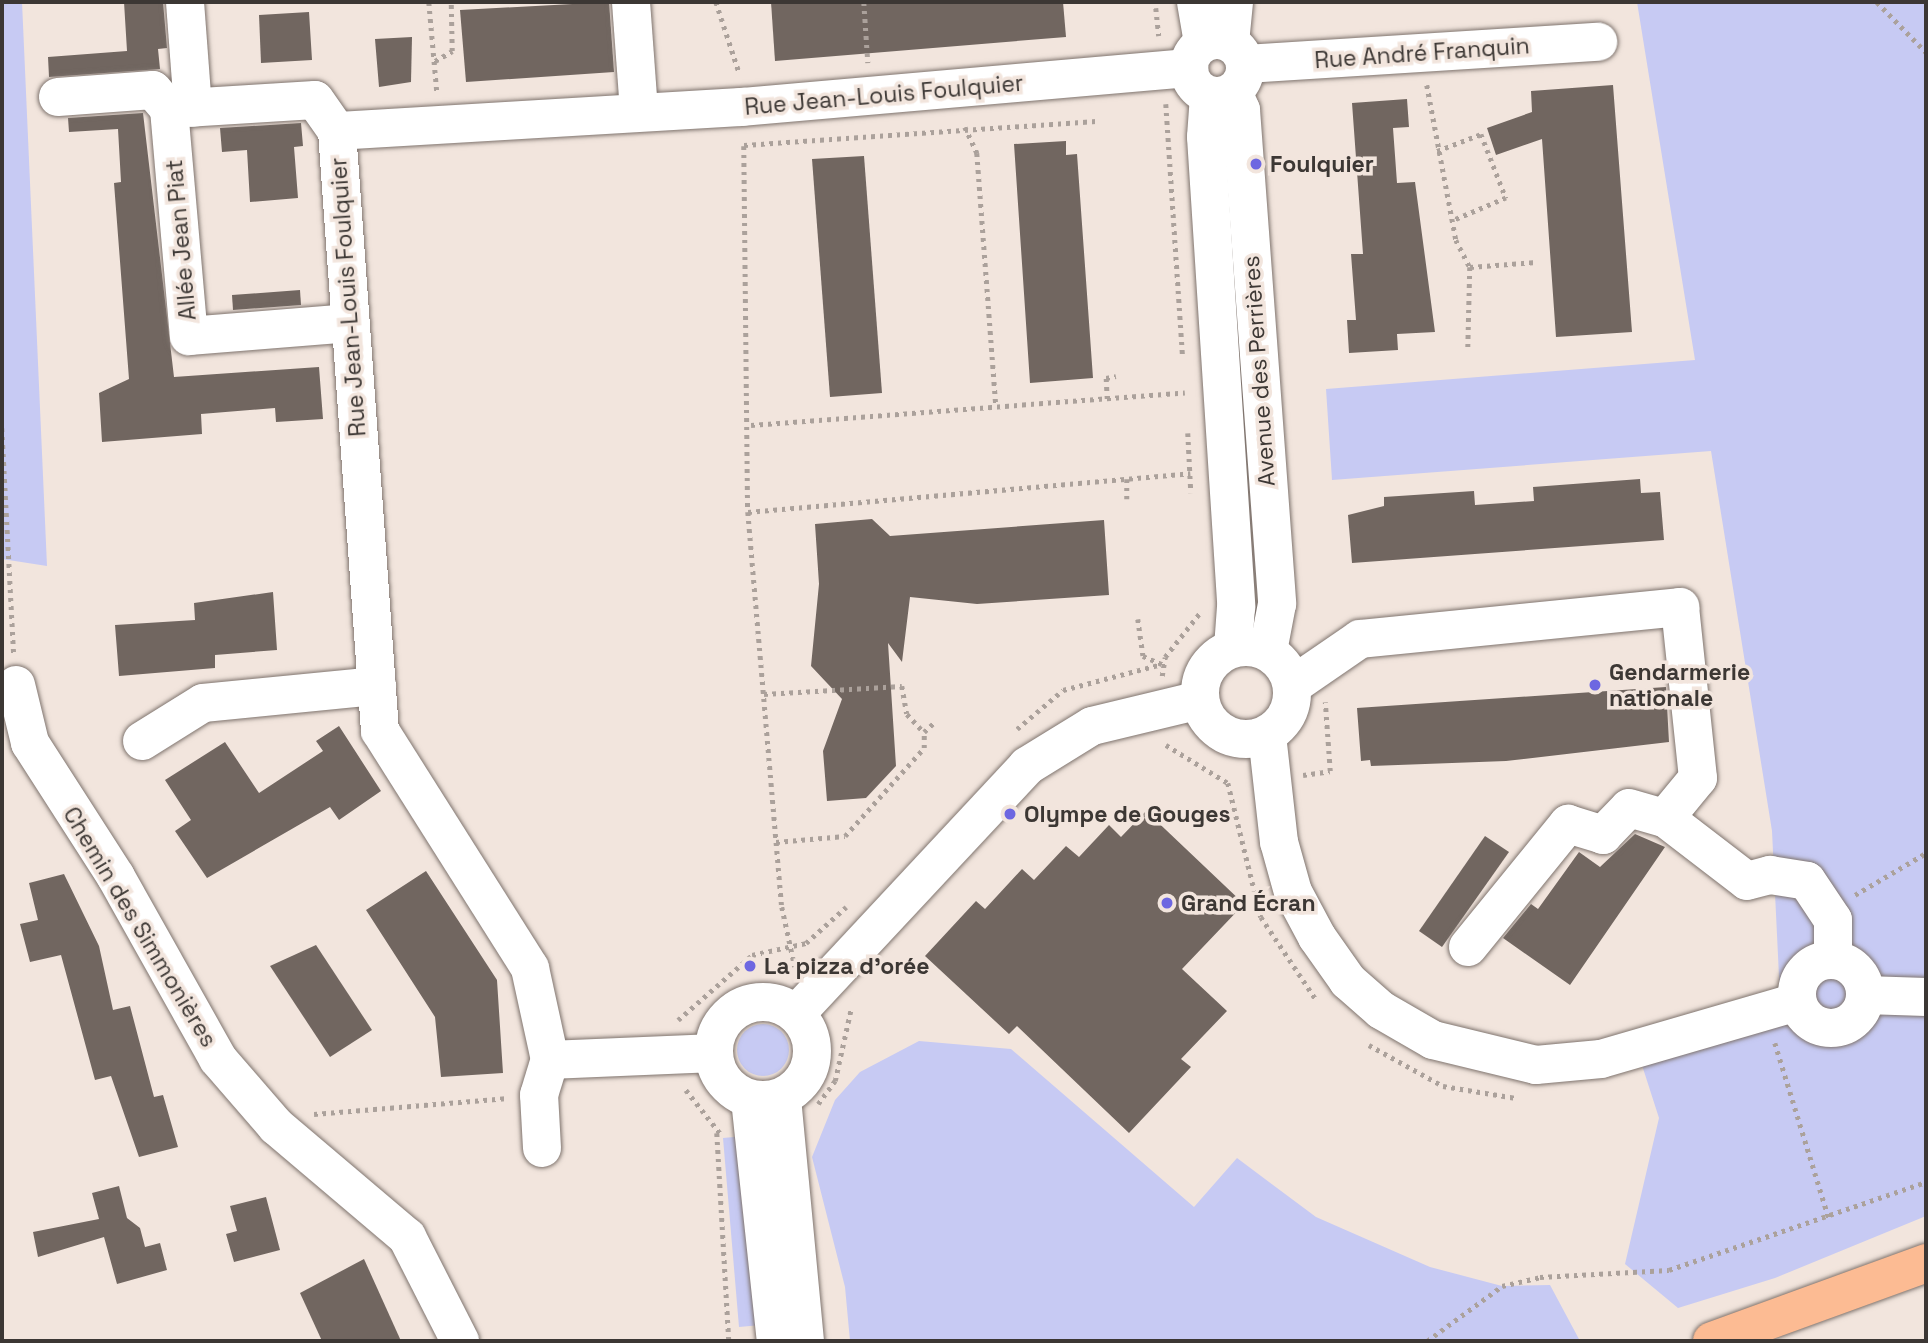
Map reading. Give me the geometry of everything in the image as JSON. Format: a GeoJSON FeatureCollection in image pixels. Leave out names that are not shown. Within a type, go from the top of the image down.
{"type":"FeatureCollection","features":[{"type":"Feature","properties":{"kind":"main road"},"geometry":{"type":"LineString","coordinates":[[1712,1341],[1926,1263]]}},
{"type":"Feature","properties":{"kind":"street"},"geometry":{"type":"LineString","coordinates":[[181,108],[185,2]]}},
{"type":"Feature","properties":{"kind":"street"},"geometry":{"type":"LineString","coordinates":[[631,2],[639,112]]}},
{"type":"Feature","properties":{"kind":"street","name":"Avenue des Perrières"},"geometry":{"type":"LineString","coordinates":[[1196,2],[1210,68],[1241,110],[1277,604],[1251,650]]}},
{"type":"Feature","properties":{"kind":"street","name":"Avenue des Perrières"},"geometry":{"type":"LineString","coordinates":[[1210,68],[1234,2]]}},
{"type":"Feature","properties":{"kind":"street","name":"Rue André Franquin"},"geometry":{"type":"LineString","coordinates":[[1210,68],[1598,42]]}},
{"type":"Feature","properties":{"kind":"street","name":"Rue Jean-Louis Foulquier"},"geometry":{"type":"LineString","coordinates":[[542,1148],[545,1078],[530,968],[380,731],[337,131],[870,96],[1210,68]]}},
{"type":"Feature","properties":{"kind":"street"},"geometry":{"type":"LineString","coordinates":[[58,97],[153,90],[181,108],[315,100],[337,131]]}},
{"type":"Feature","properties":{"kind":"street","name":"Allée Jean Piat"},"geometry":{"type":"LineString","coordinates":[[181,108],[189,336],[350,323]]}},
{"type":"Feature","properties":{"kind":"street"},"geometry":{"type":"LineString","coordinates":[[1293,685],[1360,639],[1680,607],[1698,778],[1665,818]]}},
{"type":"Feature","properties":{"kind":"street"},"geometry":{"type":"LineString","coordinates":[[796,1014],[1027,766],[1092,726],[1183,702],[1214,659],[1251,650],[1293,685]]}},
{"type":"Feature","properties":{"kind":"street","name":"Chemin des Simmonières"},"geometry":{"type":"LineString","coordinates":[[16,685],[30,743],[116,877],[218,1059],[276,1126],[407,1237],[460,1341]]}},
{"type":"Feature","properties":{"kind":"street"},"geometry":{"type":"LineString","coordinates":[[1183,702],[1224,735],[1246,740],[1267,735],[1292,705],[1293,685]]}},
{"type":"Feature","properties":{"kind":"street"},"geometry":{"type":"LineString","coordinates":[[142,741],[203,703],[377,686]]}},
{"type":"Feature","properties":{"kind":"street"},"geometry":{"type":"LineString","coordinates":[[1267,735],[1279,842],[1293,892],[1317,937],[1356,988],[1433,1040],[1481,1056],[1549,1064],[1601,1059],[1775,1023],[1808,1020],[1829,1029],[1850,1023],[1865,995],[1859,975],[1833,960]]}},
{"type":"Feature","properties":{"kind":"street"},"geometry":{"type":"LineString","coordinates":[[1468,947],[1568,824],[1603,835],[1629,808],[1665,818],[1747,881],[1770,876],[1807,881],[1833,920],[1833,960]]}},
{"type":"Feature","properties":{"kind":"street"},"geometry":{"type":"LineString","coordinates":[[1775,1023],[1805,972],[1833,960]]}},
{"type":"Feature","properties":{"kind":"street"},"geometry":{"type":"LineString","coordinates":[[1865,995],[1926,998]]}},
{"type":"Feature","properties":{"kind":"street"},"geometry":{"type":"LineString","coordinates":[[545,1078],[696,1054],[723,1022],[750,1003],[782,1005],[796,1014],[812,1043],[813,1060],[807,1075],[768,1114],[776,1341]]}},
{"type":"Feature","properties":{"kind":"street"},"geometry":{"type":"LineString","coordinates":[[696,1054],[724,1082],[768,1114],[804,1341]]}},
{"type":"Feature","properties":{"kind":"path"},"geometry":{"type":"LineString","coordinates":[[429,2],[437,100]]}},
{"type":"Feature","properties":{"kind":"path"},"geometry":{"type":"LineString","coordinates":[[434,61],[452,51],[451,2]]}},
{"type":"Feature","properties":{"kind":"path"},"geometry":{"type":"LineString","coordinates":[[716,2],[739,73]]}},
{"type":"Feature","properties":{"kind":"path"},"geometry":{"type":"LineString","coordinates":[[864,2],[870,96]]}},
{"type":"Feature","properties":{"kind":"path"},"geometry":{"type":"LineString","coordinates":[[1877,2],[1926,52]]}},
{"type":"Feature","properties":{"kind":"path"},"geometry":{"type":"LineString","coordinates":[[1156,8],[1210,68],[1183,366]]}},
{"type":"Feature","properties":{"kind":"path"},"geometry":{"type":"LineString","coordinates":[[1425,52],[1436,151],[1452,221],[1470,267],[1468,348]]}},
{"type":"Feature","properties":{"kind":"path"},"geometry":{"type":"LineString","coordinates":[[965,127],[977,153],[996,407]]}},
{"type":"Feature","properties":{"kind":"path"},"geometry":{"type":"LineString","coordinates":[[1436,151],[1481,134],[1506,198],[1452,221]]}},
{"type":"Feature","properties":{"kind":"path"},"geometry":{"type":"LineString","coordinates":[[744,146],[751,425],[748,512],[782,907]]}},
{"type":"Feature","properties":{"kind":"path"},"geometry":{"type":"LineString","coordinates":[[1470,267],[1536,262]]}},
{"type":"Feature","properties":{"kind":"path"},"geometry":{"type":"LineString","coordinates":[[1107,399],[1106,378],[1116,376]]}},
{"type":"Feature","properties":{"kind":"path"},"geometry":{"type":"LineString","coordinates":[[1184,379],[1186,404]]}},
{"type":"Feature","properties":{"kind":"path"},"geometry":{"type":"LineString","coordinates":[[751,425],[1185,392]]}},
{"type":"Feature","properties":{"kind":"path"},"geometry":{"type":"LineString","coordinates":[[1187,426],[1192,498]]}},
{"type":"Feature","properties":{"kind":"path"},"geometry":{"type":"LineString","coordinates":[[2,428],[16,685]]}},
{"type":"Feature","properties":{"kind":"path"},"geometry":{"type":"LineString","coordinates":[[748,512],[1190,472]]}},
{"type":"Feature","properties":{"kind":"path"},"geometry":{"type":"LineString","coordinates":[[1127,479],[1127,499]]}},
{"type":"Feature","properties":{"kind":"path"},"geometry":{"type":"LineString","coordinates":[[1162,664],[1198,617],[1200,602]]}},
{"type":"Feature","properties":{"kind":"path"},"geometry":{"type":"LineString","coordinates":[[1138,619],[1143,656],[1162,664],[1183,702]]}},
{"type":"Feature","properties":{"kind":"path"},"geometry":{"type":"LineString","coordinates":[[764,694],[902,686],[907,714],[925,732]]}},
{"type":"Feature","properties":{"kind":"path"},"geometry":{"type":"LineString","coordinates":[[776,842],[845,836],[924,748],[925,732],[936,721]]}},
{"type":"Feature","properties":{"kind":"path"},"geometry":{"type":"LineString","coordinates":[[1158,745],[1228,783],[1261,917],[1320,1005]]}},
{"type":"Feature","properties":{"kind":"path"},"geometry":{"type":"LineString","coordinates":[[1833,920],[1848,900],[1926,853]]}},
{"type":"Feature","properties":{"kind":"path"},"geometry":{"type":"LineString","coordinates":[[729,1341],[717,1133],[695,1094],[679,1086],[696,1054],[674,1024],[706,992],[752,955],[786,950]]}},
{"type":"Feature","properties":{"kind":"path"},"geometry":{"type":"LineString","coordinates":[[717,1133],[768,1114],[804,1126],[835,1081],[844,1019],[857,1000]]}},
{"type":"Feature","properties":{"kind":"path"},"geometry":{"type":"LineString","coordinates":[[1775,1023],[1829,1218]]}},
{"type":"Feature","properties":{"kind":"path"},"geometry":{"type":"LineString","coordinates":[[1360,1039],[1443,1086],[1522,1098]]}},
{"type":"Feature","properties":{"kind":"path"},"geometry":{"type":"LineString","coordinates":[[276,1126],[292,1116],[545,1078]]}},
{"type":"Feature","properties":{"kind":"path"},"geometry":{"type":"LineString","coordinates":[[1427,1341],[1502,1286],[1540,1277],[1669,1270],[1829,1218],[1926,1182]]}},
{"type":"Feature","properties":{"kind":"shaded area"},"geometry":{"type":"Polygon","coordinates":[[[2,2],[22,2],[47,566],[2,559],[2,2]]]}},
{"type":"Feature","properties":{"kind":"shaded area"},"geometry":{"type":"Polygon","coordinates":[[[1637,2],[1926,2],[1926,1216],[1775,1278],[1678,1308],[1625,1264],[1659,1118],[1640,1059],[1781,1018],[1772,831],[1711,451],[1332,480],[1326,389],[1695,360],[1637,2]]]}},
{"type":"Feature","properties":{"kind":"shaded area"},"geometry":{"type":"Polygon","coordinates":[[[763,1024],[773,1026],[781,1032],[787,1040],[787,1060],[781,1068],[773,1074],[763,1076],[753,1074],[745,1068],[739,1060],[737,1050],[739,1040],[745,1032],[753,1026],[763,1024]]]}},
{"type":"Feature","properties":{"kind":"shaded area"},"geometry":{"type":"Polygon","coordinates":[[[919,1041],[1011,1049],[1194,1207],[1237,1158],[1316,1217],[1430,1267],[1502,1286],[1550,1285],[1580,1341],[850,1341],[845,1287],[812,1157],[835,1100],[860,1072],[919,1041]]]}},
{"type":"Feature","properties":{"kind":"shaded area"},"geometry":{"type":"Polygon","coordinates":[[[745,1136],[761,1325],[739,1327],[723,1138],[745,1136]]]}},
{"type":"Feature","properties":{"kind":"building"},"geometry":{"type":"Polygon","coordinates":[[[124,2],[163,2],[167,48],[158,49],[160,69],[49,77],[48,57],[127,51],[124,2]]]}},
{"type":"Feature","properties":{"kind":"building"},"geometry":{"type":"Polygon","coordinates":[[[609,2],[614,72],[466,82],[460,10],[609,2]]]}},
{"type":"Feature","properties":{"kind":"building"},"geometry":{"type":"Polygon","coordinates":[[[771,2],[1063,2],[1066,37],[775,61],[771,2]]]}},
{"type":"Feature","properties":{"kind":"building"},"geometry":{"type":"Polygon","coordinates":[[[309,12],[312,60],[261,63],[259,15],[309,12]]]}},
{"type":"Feature","properties":{"kind":"building"},"geometry":{"type":"Polygon","coordinates":[[[412,37],[411,82],[379,87],[375,39],[412,37]]]}},
{"type":"Feature","properties":{"kind":"building"},"geometry":{"type":"Polygon","coordinates":[[[1613,85],[1632,332],[1556,337],[1542,139],[1496,155],[1487,128],[1532,112],[1531,91],[1613,85]]]}},
{"type":"Feature","properties":{"kind":"building"},"geometry":{"type":"Polygon","coordinates":[[[1407,99],[1409,127],[1393,128],[1397,183],[1415,182],[1435,332],[1397,334],[1398,350],[1349,353],[1347,320],[1356,320],[1351,254],[1363,254],[1352,103],[1407,99]]]}},
{"type":"Feature","properties":{"kind":"building"},"geometry":{"type":"Polygon","coordinates":[[[143,113],[174,377],[319,367],[323,419],[276,422],[275,408],[201,414],[202,434],[102,442],[99,393],[129,379],[114,183],[121,182],[118,129],[69,132],[68,118],[143,113]]]}},
{"type":"Feature","properties":{"kind":"building"},"geometry":{"type":"Polygon","coordinates":[[[301,123],[303,146],[294,147],[298,198],[250,202],[247,150],[222,152],[220,128],[301,123]]]}},
{"type":"Feature","properties":{"kind":"building"},"geometry":{"type":"Polygon","coordinates":[[[1066,141],[1066,155],[1077,154],[1093,378],[1030,383],[1014,144],[1066,141]]]}},
{"type":"Feature","properties":{"kind":"building"},"geometry":{"type":"Polygon","coordinates":[[[864,156],[882,393],[830,397],[812,159],[864,156]]]}},
{"type":"Feature","properties":{"kind":"building"},"geometry":{"type":"Polygon","coordinates":[[[300,290],[301,305],[233,310],[232,295],[300,290]]]}},
{"type":"Feature","properties":{"kind":"building"},"geometry":{"type":"Polygon","coordinates":[[[1640,479],[1641,493],[1660,492],[1664,540],[1352,563],[1348,515],[1384,506],[1384,497],[1474,491],[1475,505],[1534,501],[1533,487],[1640,479]]]}},
{"type":"Feature","properties":{"kind":"building"},"geometry":{"type":"Polygon","coordinates":[[[872,519],[890,536],[1104,520],[1109,595],[977,604],[910,597],[902,662],[888,643],[896,766],[866,798],[827,801],[823,751],[842,699],[811,666],[819,584],[815,524],[872,519]]]}},
{"type":"Feature","properties":{"kind":"building"},"geometry":{"type":"Polygon","coordinates":[[[273,592],[277,650],[215,655],[215,668],[119,676],[115,625],[195,620],[194,603],[273,592]]]}},
{"type":"Feature","properties":{"kind":"building"},"geometry":{"type":"Polygon","coordinates":[[[1666,687],[1669,742],[1506,761],[1371,766],[1370,760],[1361,761],[1357,708],[1666,687]]]}},
{"type":"Feature","properties":{"kind":"building"},"geometry":{"type":"Polygon","coordinates":[[[339,726],[381,791],[339,820],[330,807],[207,878],[175,831],[191,820],[165,780],[225,742],[259,793],[323,751],[316,741],[339,726]]]}},
{"type":"Feature","properties":{"kind":"building"},"geometry":{"type":"Polygon","coordinates":[[[1146,811],[1244,904],[1182,969],[1227,1011],[1181,1059],[1191,1067],[1129,1133],[1017,1026],[1009,1034],[925,956],[976,901],[985,909],[1022,869],[1034,880],[1066,846],[1079,857],[1109,825],[1121,837],[1146,811]]]}},
{"type":"Feature","properties":{"kind":"building"},"geometry":{"type":"Polygon","coordinates":[[[1635,834],[1665,847],[1570,985],[1503,938],[1531,904],[1538,909],[1579,852],[1600,867],[1635,834]]]}},
{"type":"Feature","properties":{"kind":"building"},"geometry":{"type":"Polygon","coordinates":[[[1485,836],[1509,852],[1442,947],[1419,931],[1485,836]]]}},
{"type":"Feature","properties":{"kind":"building"},"geometry":{"type":"Polygon","coordinates":[[[426,871],[497,980],[503,1073],[441,1077],[435,1017],[366,910],[426,871]]]}},
{"type":"Feature","properties":{"kind":"building"},"geometry":{"type":"Polygon","coordinates":[[[64,874],[99,946],[113,1010],[130,1006],[154,1097],[163,1095],[178,1147],[139,1157],[111,1076],[95,1080],[61,955],[30,962],[20,924],[38,920],[29,883],[64,874]]]}},
{"type":"Feature","properties":{"kind":"building"},"geometry":{"type":"Polygon","coordinates":[[[316,945],[372,1030],[330,1057],[270,966],[316,945]]]}},
{"type":"Feature","properties":{"kind":"building"},"geometry":{"type":"Polygon","coordinates":[[[119,1186],[127,1218],[140,1228],[145,1247],[160,1243],[167,1270],[117,1284],[104,1237],[38,1257],[33,1232],[99,1219],[92,1193],[119,1186]]]}},
{"type":"Feature","properties":{"kind":"building"},"geometry":{"type":"Polygon","coordinates":[[[266,1197],[280,1250],[234,1262],[226,1234],[237,1231],[230,1206],[266,1197]]]}},
{"type":"Feature","properties":{"kind":"building"},"geometry":{"type":"Polygon","coordinates":[[[364,1259],[401,1341],[322,1341],[300,1293],[364,1259]]]}},
{"type":"Feature","properties":{"kind":"place","name":"Foulquier"},"geometry":{"type":"Point","coordinates":[1256,164]}},
{"type":"Feature","properties":{"kind":"place","name":"Gendarmerie nationale"},"geometry":{"type":"Point","coordinates":[1595,685]}},
{"type":"Feature","properties":{"kind":"place","name":"Olympe de Gouges"},"geometry":{"type":"Point","coordinates":[1010,814]}},
{"type":"Feature","properties":{"kind":"place","name":"Grand Écran"},"geometry":{"type":"Point","coordinates":[1167,903]}},
{"type":"Feature","properties":{"kind":"place","name":"La pizza d'orée"},"geometry":{"type":"Point","coordinates":[750,966]}}]}
